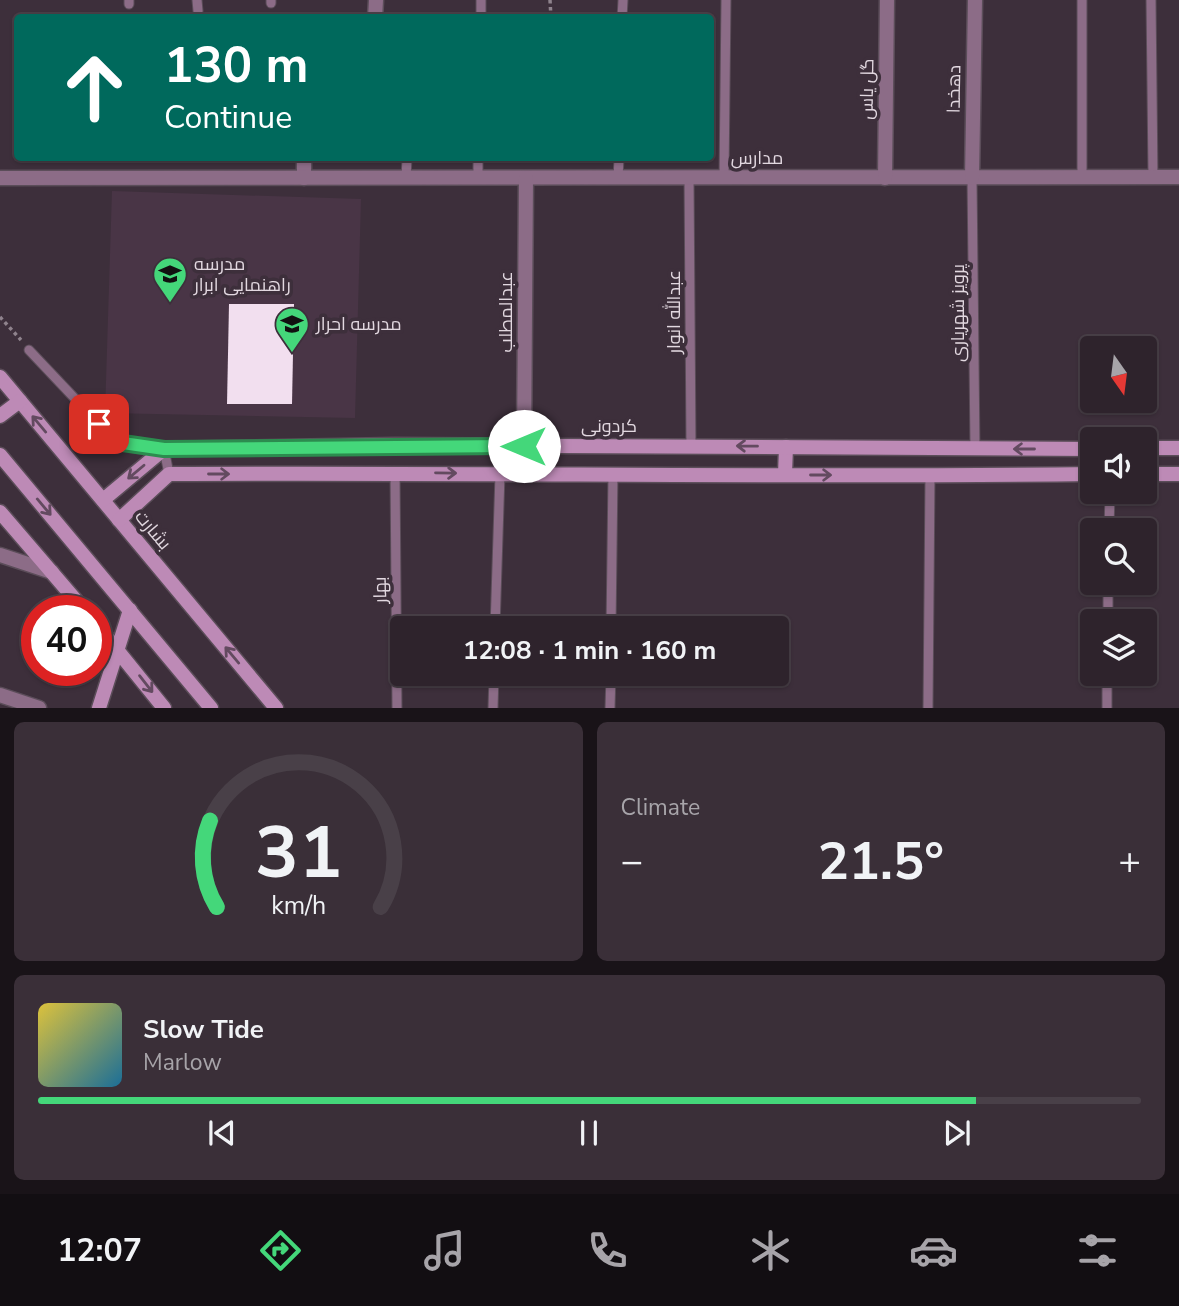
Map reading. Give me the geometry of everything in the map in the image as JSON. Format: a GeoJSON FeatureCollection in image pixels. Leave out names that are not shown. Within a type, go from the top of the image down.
{"type":"FeatureCollection","features":[{"type":"Feature","properties":{"kind":"street","name":"گل یاس"},"geometry":{"type":"LineString","coordinates":[[885,178],[887,0]]}},
{"type":"Feature","properties":{"kind":"street","name":"دهخدا"},"geometry":{"type":"LineString","coordinates":[[972,178],[975,0]]}},
{"type":"Feature","properties":{"kind":"street"},"geometry":{"type":"LineString","coordinates":[[304,161],[304,178]]}},
{"type":"Feature","properties":{"kind":"street","name":"مدارس"},"geometry":{"type":"LineString","coordinates":[[0,178],[1179,177]]}},
{"type":"Feature","properties":{"kind":"street","name":"عبدالمطلب"},"geometry":{"type":"LineString","coordinates":[[524,446],[526,178]]}},
{"type":"Feature","properties":{"kind":"street","name":"بشارت"},"geometry":{"type":"LineString","coordinates":[[0,377],[276,708]]}},
{"type":"Feature","properties":{"kind":"street"},"geometry":{"type":"LineString","coordinates":[[0,416],[20,401]]}},
{"type":"Feature","properties":{"kind":"street"},"geometry":{"type":"LineString","coordinates":[[395,445],[395,472]]}},
{"type":"Feature","properties":{"kind":"street","name":"کردونی"},"geometry":{"type":"LineString","coordinates":[[164,449],[395,445],[1080,449]]}},
{"type":"Feature","properties":{"kind":"street"},"geometry":{"type":"LineString","coordinates":[[785,474],[786,447]]}},
{"type":"Feature","properties":{"kind":"street"},"geometry":{"type":"LineString","coordinates":[[1157,449],[1179,448]]}},
{"type":"Feature","properties":{"kind":"street"},"geometry":{"type":"LineString","coordinates":[[103,500],[164,449]]}},
{"type":"Feature","properties":{"kind":"street"},"geometry":{"type":"LineString","coordinates":[[0,455],[211,708]]}},
{"type":"Feature","properties":{"kind":"street"},"geometry":{"type":"LineString","coordinates":[[120,520],[169,474],[1080,474]]}},
{"type":"Feature","properties":{"kind":"street"},"geometry":{"type":"LineString","coordinates":[[1157,474],[1179,474]]}},
{"type":"Feature","properties":{"kind":"street"},"geometry":{"type":"LineString","coordinates":[[0,512],[71,595]]}},
{"type":"Feature","properties":{"kind":"street"},"geometry":{"type":"LineString","coordinates":[[0,555],[52,572]]}},
{"type":"Feature","properties":{"kind":"street"},"geometry":{"type":"LineString","coordinates":[[99,708],[130,610]]}},
{"type":"Feature","properties":{"kind":"street"},"geometry":{"type":"LineString","coordinates":[[112,642],[164,708]]}},
{"type":"Feature","properties":{"kind":"street"},"geometry":{"type":"LineString","coordinates":[[0,695],[38,708]]}},
{"type":"Feature","properties":{"kind":"lane"},"geometry":{"type":"LineString","coordinates":[[197,0],[198,11]]}},
{"type":"Feature","properties":{"kind":"lane"},"geometry":{"type":"LineString","coordinates":[[481,0],[481,14]]}},
{"type":"Feature","properties":{"kind":"lane"},"geometry":{"type":"LineString","coordinates":[[724,178],[726,0]]}},
{"type":"Feature","properties":{"kind":"lane"},"geometry":{"type":"LineString","coordinates":[[1082,0],[1082,177]]}},
{"type":"Feature","properties":{"kind":"lane"},"geometry":{"type":"LineString","coordinates":[[1151,0],[1153,177]]}},
{"type":"Feature","properties":{"kind":"lane"},"geometry":{"type":"LineString","coordinates":[[407,161],[407,178]]}},
{"type":"Feature","properties":{"kind":"lane"},"geometry":{"type":"LineString","coordinates":[[478,161],[478,178]]}},
{"type":"Feature","properties":{"kind":"lane"},"geometry":{"type":"LineString","coordinates":[[618,178],[619,161]]}},
{"type":"Feature","properties":{"kind":"lane","name":"عبدالله انوار"},"geometry":{"type":"LineString","coordinates":[[689,178],[691,446]]}},
{"type":"Feature","properties":{"kind":"lane","name":"پرویز شهریاری"},"geometry":{"type":"LineString","coordinates":[[972,178],[975,449]]}},
{"type":"Feature","properties":{"kind":"lane"},"geometry":{"type":"LineString","coordinates":[[29,350],[116,442],[164,449],[169,474]]}},
{"type":"Feature","properties":{"kind":"lane","name":"بهار"},"geometry":{"type":"LineString","coordinates":[[395,472],[397,708]]}},
{"type":"Feature","properties":{"kind":"lane"},"geometry":{"type":"LineString","coordinates":[[611,616],[613,473]]}},
{"type":"Feature","properties":{"kind":"lane"},"geometry":{"type":"LineString","coordinates":[[495,616],[500,474]]}},
{"type":"Feature","properties":{"kind":"lane"},"geometry":{"type":"LineString","coordinates":[[928,708],[930,475]]}},
{"type":"Feature","properties":{"kind":"lane"},"geometry":{"type":"LineString","coordinates":[[493,708],[494,686]]}},
{"type":"Feature","properties":{"kind":"lane"},"geometry":{"type":"LineString","coordinates":[[610,708],[611,686]]}},
{"type":"Feature","properties":{"kind":"lane"},"geometry":{"type":"LineString","coordinates":[[1107,686],[1107,708]]}},
{"type":"Feature","properties":{"kind":"path"},"geometry":{"type":"LineString","coordinates":[[0,317],[29,350]]}},
{"type":"Feature","properties":{"kind":"shaded area"},"geometry":{"type":"Polygon","coordinates":[[[112,191],[361,199],[355,418],[105,413],[112,191]]]}},
{"type":"Feature","properties":{"kind":"building"},"geometry":{"type":"Polygon","coordinates":[[[229,304],[294,304],[292,404],[227,404],[229,304]]]}},
{"type":"Feature","properties":{"kind":"place","name":"مدرسه راهنمایی ابرار"},"geometry":{"type":"Point","coordinates":[170,304]}},
{"type":"Feature","properties":{"kind":"place","name":"مدرسه احرار"},"geometry":{"type":"Point","coordinates":[292,354]}},
{"type":"Feature","properties":{"kind":"route"},"geometry":{"type":"LineString","coordinates":[[99,424],[116,442],[164,449],[524,446]]}}]}
